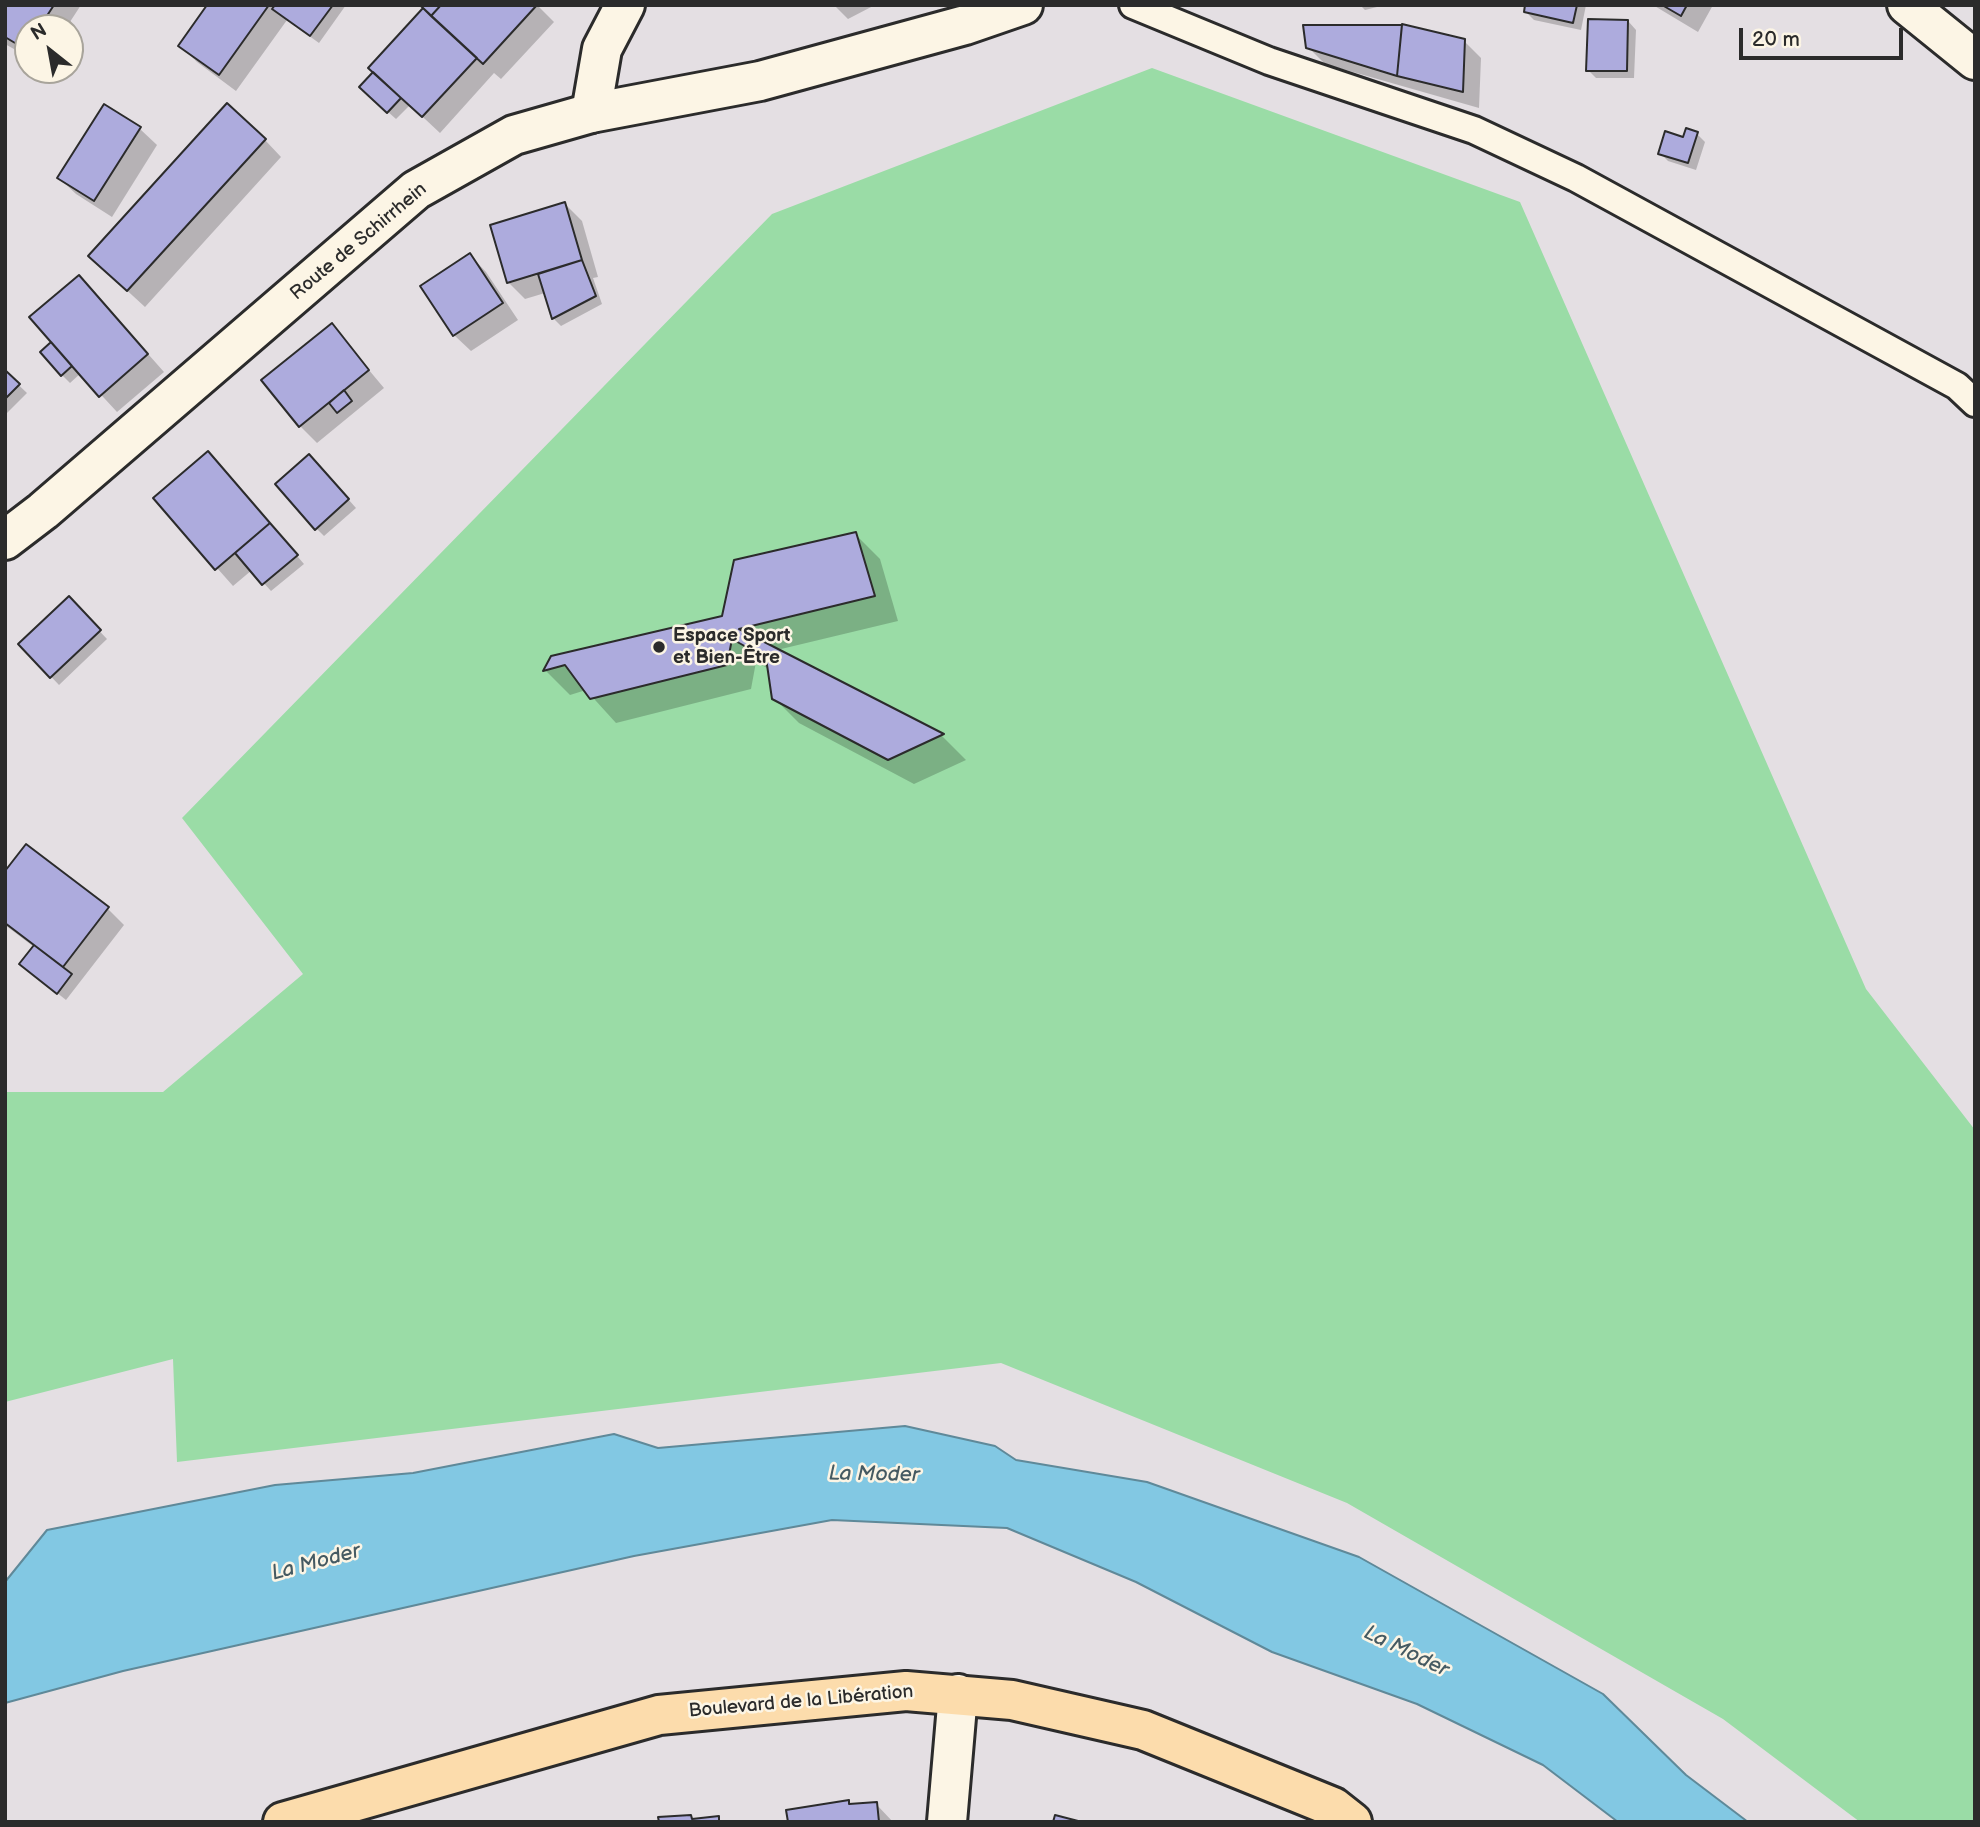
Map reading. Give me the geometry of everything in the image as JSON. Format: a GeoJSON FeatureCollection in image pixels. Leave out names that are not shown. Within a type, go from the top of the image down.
{"type":"FeatureCollection","features":[{"type":"Feature","properties":{"kind":"main road","name":"Boulevard de la Libération"},"geometry":{"type":"LineString","coordinates":[[283,1822],[659,1715],[906,1691],[1012,1700],[1143,1730],[1333,1807],[1352,1822]]}},
{"type":"Feature","properties":{"kind":"street"},"geometry":{"type":"LineString","coordinates":[[591,113],[601,49],[625,5]]}},
{"type":"Feature","properties":{"kind":"street","name":"Route de Schirrhein"},"geometry":{"type":"LineString","coordinates":[[5,540],[43,511],[416,190],[514,135],[591,113],[760,81],[965,25],[1023,5]]}},
{"type":"Feature","properties":{"kind":"street"},"geometry":{"type":"LineString","coordinates":[[1907,5],[1975,60]]}},
{"type":"Feature","properties":{"kind":"street"},"geometry":{"type":"LineString","coordinates":[[947,1822],[958,1694]]}},
{"type":"Feature","properties":{"kind":"lane"},"geometry":{"type":"LineString","coordinates":[[1133,5],[1269,61],[1372,93],[1485,135],[1576,178],[1957,386],[1975,403]]}},
{"type":"Feature","properties":{"kind":"green space"},"geometry":{"type":"Polygon","coordinates":[[[1152,68],[1520,202],[1866,989],[1975,1130],[1975,1822],[1860,1822],[1723,1719],[1347,1503],[1001,1363],[177,1462],[173,1359],[5,1402],[5,1092],[163,1092],[303,974],[182,818],[772,214],[1152,68]]]}},
{"type":"Feature","properties":{"kind":"water","name":"La Moder"},"geometry":{"type":"Polygon","coordinates":[[[905,1426],[995,1446],[1016,1460],[1147,1482],[1359,1557],[1603,1694],[1686,1775],[1748,1822],[1618,1822],[1543,1765],[1417,1704],[1272,1652],[1136,1582],[1007,1528],[832,1520],[634,1556],[123,1671],[5,1703],[5,1582],[47,1530],[275,1485],[413,1473],[614,1434],[658,1448],[905,1426]]]}},
{"type":"Feature","properties":{"kind":"building"},"geometry":{"type":"Polygon","coordinates":[[[5,5],[54,5],[48,14],[14,14],[14,42],[5,37],[5,5]]]}},
{"type":"Feature","properties":{"kind":"building"},"geometry":{"type":"Polygon","coordinates":[[[207,5],[269,5],[219,75],[178,46],[207,5]]]}},
{"type":"Feature","properties":{"kind":"building"},"geometry":{"type":"Polygon","coordinates":[[[275,5],[333,5],[310,36],[272,9],[275,5]]]}},
{"type":"Feature","properties":{"kind":"building"},"geometry":{"type":"Polygon","coordinates":[[[420,5],[441,5],[431,16],[420,5]]]}},
{"type":"Feature","properties":{"kind":"building"},"geometry":{"type":"Polygon","coordinates":[[[441,5],[537,5],[483,64],[431,16],[441,5]]]}},
{"type":"Feature","properties":{"kind":"building"},"geometry":{"type":"Polygon","coordinates":[[[1525,5],[1577,5],[1573,23],[1524,12],[1525,5]]]}},
{"type":"Feature","properties":{"kind":"building"},"geometry":{"type":"Polygon","coordinates":[[[1662,5],[1687,5],[1681,16],[1662,5]]]}},
{"type":"Feature","properties":{"kind":"building"},"geometry":{"type":"Polygon","coordinates":[[[423,8],[477,58],[422,117],[368,68],[423,8]]]}},
{"type":"Feature","properties":{"kind":"building"},"geometry":{"type":"Polygon","coordinates":[[[1588,19],[1628,20],[1627,71],[1586,71],[1588,19]]]}},
{"type":"Feature","properties":{"kind":"building"},"geometry":{"type":"Polygon","coordinates":[[[1402,24],[1465,39],[1463,92],[1397,76],[1402,24]]]}},
{"type":"Feature","properties":{"kind":"building"},"geometry":{"type":"Polygon","coordinates":[[[1303,25],[1402,25],[1397,76],[1306,48],[1303,25]]]}},
{"type":"Feature","properties":{"kind":"building"},"geometry":{"type":"Polygon","coordinates":[[[373,72],[401,98],[387,113],[359,87],[373,72]]]}},
{"type":"Feature","properties":{"kind":"building"},"geometry":{"type":"Polygon","coordinates":[[[227,103],[266,139],[127,291],[88,256],[227,103]]]}},
{"type":"Feature","properties":{"kind":"building"},"geometry":{"type":"Polygon","coordinates":[[[104,104],[141,127],[94,201],[57,178],[104,104]]]}},
{"type":"Feature","properties":{"kind":"building"},"geometry":{"type":"Polygon","coordinates":[[[1686,128],[1698,132],[1688,163],[1658,154],[1665,131],[1683,137],[1686,128]]]}},
{"type":"Feature","properties":{"kind":"building"},"geometry":{"type":"Polygon","coordinates":[[[565,202],[582,260],[507,283],[490,225],[565,202]]]}},
{"type":"Feature","properties":{"kind":"building"},"geometry":{"type":"Polygon","coordinates":[[[470,253],[503,303],[453,336],[420,286],[470,253]]]}},
{"type":"Feature","properties":{"kind":"building"},"geometry":{"type":"Polygon","coordinates":[[[582,260],[596,296],[552,319],[538,274],[582,260]]]}},
{"type":"Feature","properties":{"kind":"building"},"geometry":{"type":"Polygon","coordinates":[[[79,275],[148,354],[99,397],[29,317],[79,275]]]}},
{"type":"Feature","properties":{"kind":"building"},"geometry":{"type":"Polygon","coordinates":[[[332,323],[369,370],[299,427],[261,380],[332,323]]]}},
{"type":"Feature","properties":{"kind":"building"},"geometry":{"type":"Polygon","coordinates":[[[51,342],[72,366],[61,376],[40,352],[51,342]]]}},
{"type":"Feature","properties":{"kind":"building"},"geometry":{"type":"Polygon","coordinates":[[[5,370],[20,384],[5,399],[5,370]]]}},
{"type":"Feature","properties":{"kind":"building"},"geometry":{"type":"Polygon","coordinates":[[[344,390],[352,401],[337,413],[329,403],[344,390]]]}},
{"type":"Feature","properties":{"kind":"building"},"geometry":{"type":"Polygon","coordinates":[[[208,451],[270,523],[215,570],[153,498],[208,451]]]}},
{"type":"Feature","properties":{"kind":"building"},"geometry":{"type":"Polygon","coordinates":[[[309,454],[349,499],[315,530],[275,484],[309,454]]]}},
{"type":"Feature","properties":{"kind":"building"},"geometry":{"type":"Polygon","coordinates":[[[270,523],[298,555],[262,585],[235,553],[270,523]]]}},
{"type":"Feature","properties":{"kind":"building","name":"Espace Sport et Bien-Être"},"geometry":{"type":"Polygon","coordinates":[[[856,532],[875,596],[739,629],[944,734],[888,760],[772,699],[766,658],[732,639],[727,665],[590,699],[565,665],[543,671],[551,656],[722,616],[734,560],[856,532]]]}},
{"type":"Feature","properties":{"kind":"building"},"geometry":{"type":"Polygon","coordinates":[[[69,596],[101,630],[50,678],[18,644],[69,596]]]}},
{"type":"Feature","properties":{"kind":"building"},"geometry":{"type":"Polygon","coordinates":[[[26,844],[109,907],[63,967],[5,923],[5,871],[26,844]]]}},
{"type":"Feature","properties":{"kind":"building"},"geometry":{"type":"Polygon","coordinates":[[[34,945],[72,974],[57,994],[19,964],[34,945]]]}},
{"type":"Feature","properties":{"kind":"building"},"geometry":{"type":"Polygon","coordinates":[[[849,1800],[849,1804],[877,1802],[879,1822],[788,1822],[786,1810],[849,1800]]]}},
{"type":"Feature","properties":{"kind":"building"},"geometry":{"type":"Polygon","coordinates":[[[691,1815],[692,1819],[719,1816],[719,1822],[659,1822],[658,1817],[691,1815]]]}},
{"type":"Feature","properties":{"kind":"building"},"geometry":{"type":"Polygon","coordinates":[[[1055,1815],[1082,1822],[1053,1822],[1055,1815]]]}},
{"type":"Feature","properties":{"kind":"place","name":"Espace Sport et Bien-Être"},"geometry":{"type":"Point","coordinates":[659,647]}}]}
